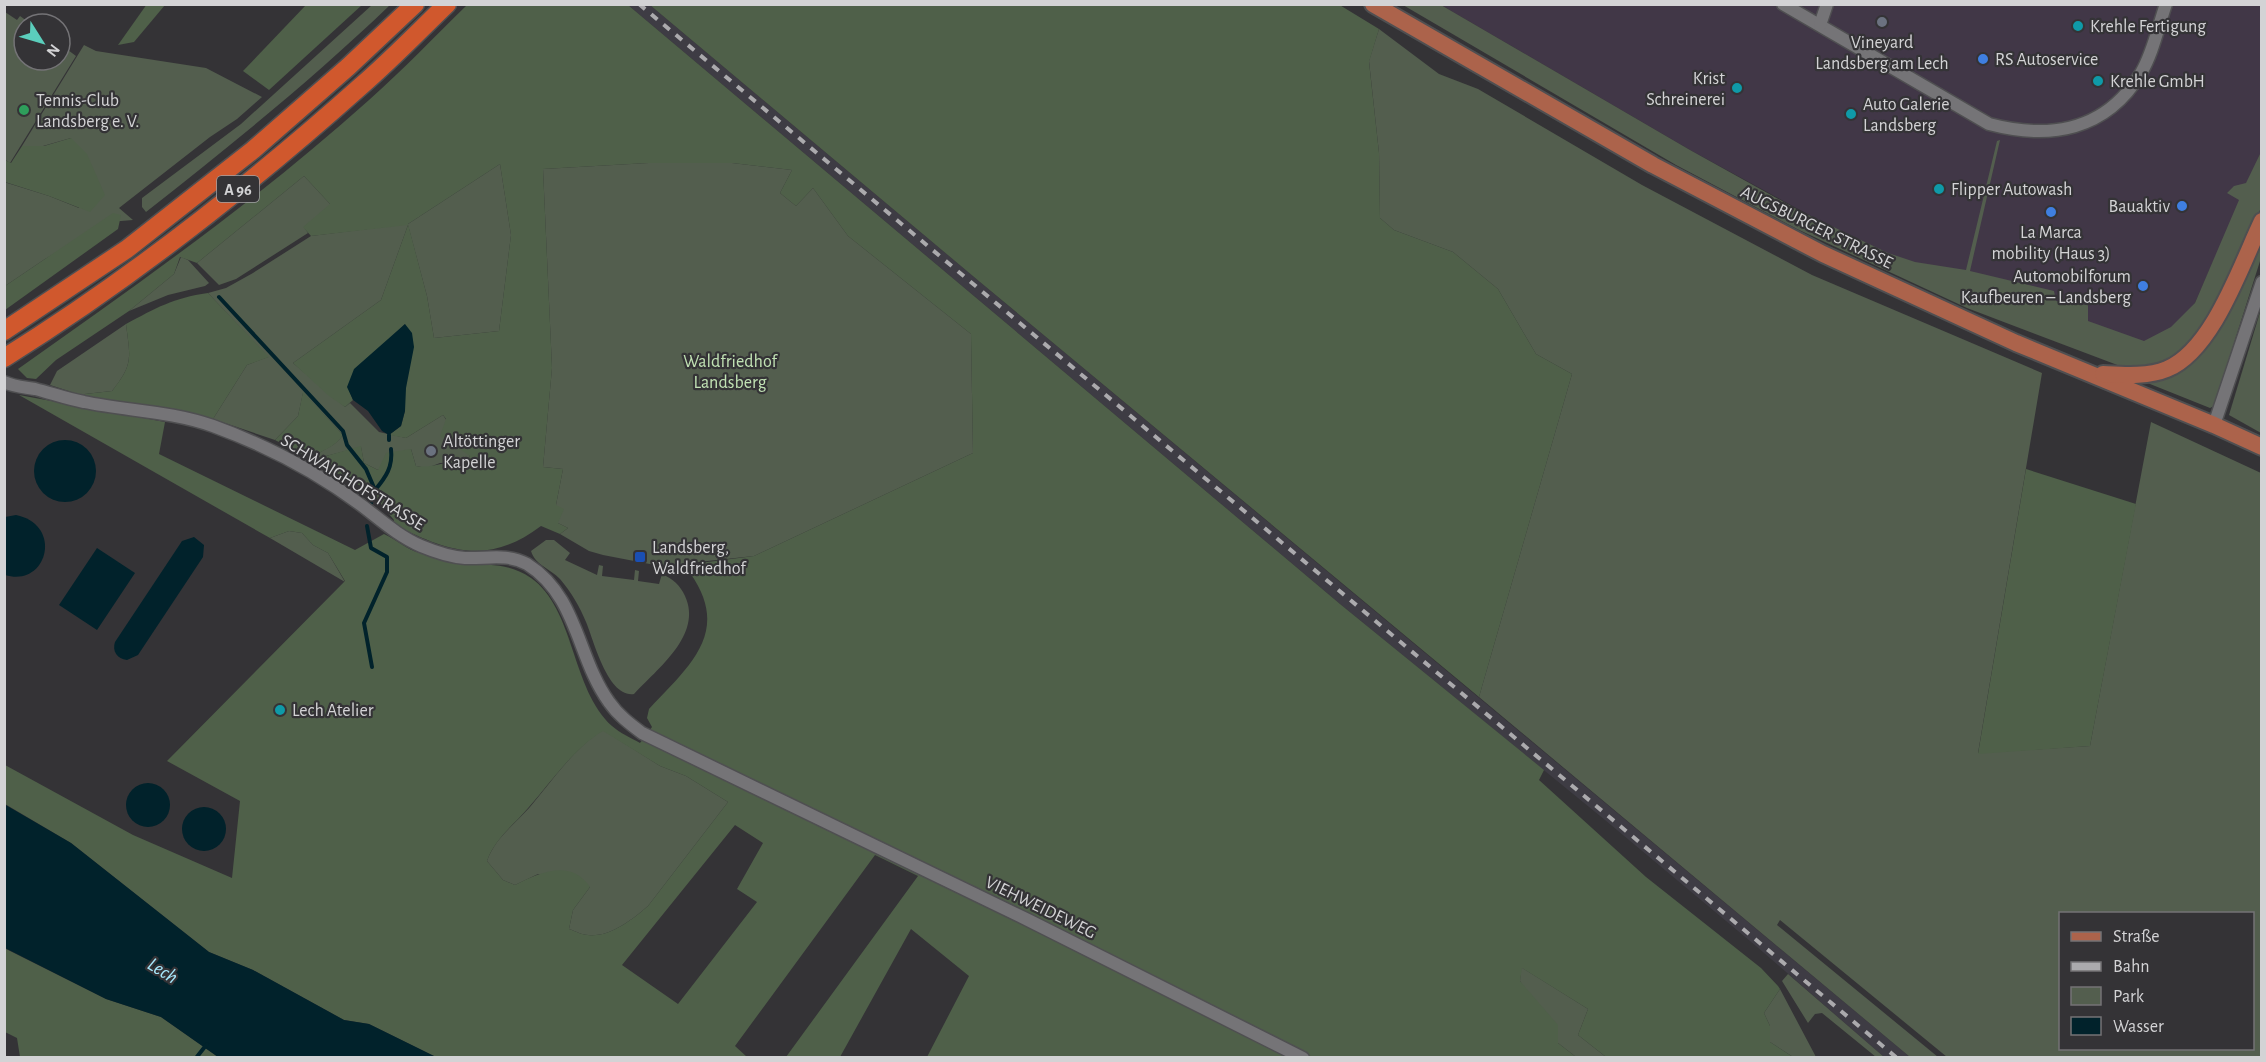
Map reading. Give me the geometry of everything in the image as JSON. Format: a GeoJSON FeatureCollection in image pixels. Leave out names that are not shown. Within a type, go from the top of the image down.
{"type":"FeatureCollection","features":[{"type":"Feature","properties":{"kind":"highway","name":"A 96"},"geometry":{"type":"LineString","coordinates":[[4,331],[127,249],[253,150],[348,67],[415,4]]}},
{"type":"Feature","properties":{"kind":"highway","name":"A 96"},"geometry":{"type":"LineString","coordinates":[[8,355],[142,264],[266,168],[362,85],[447,4]]}},
{"type":"Feature","properties":{"kind":"main road","name":"AUGSBURGER STRASSE"},"geometry":{"type":"LineString","coordinates":[[1373,4],[1714,199],[1823,254],[2016,343],[2262,447]]}},
{"type":"Feature","properties":{"kind":"main road"},"geometry":{"type":"LineString","coordinates":[[2093,374],[2145,373],[2166,369],[2196,348],[2208,332],[2226,299],[2262,221]]}},
{"type":"Feature","properties":{"kind":"street"},"geometry":{"type":"LineString","coordinates":[[1783,4],[1989,124],[2009,129],[2045,132],[2085,124],[2116,104],[2142,72],[2166,4]]}},
{"type":"Feature","properties":{"kind":"street"},"geometry":{"type":"LineString","coordinates":[[1820,25],[1827,4]]}},
{"type":"Feature","properties":{"kind":"street"},"geometry":{"type":"LineString","coordinates":[[2214,425],[2262,282]]}},
{"type":"Feature","properties":{"kind":"street","name":"SCHWAIGHOFSTRASSE"},"geometry":{"type":"LineString","coordinates":[[4,382],[12,386],[34,389],[84,402],[167,414],[211,425],[252,442],[305,470],[361,505],[396,533],[422,547],[463,558],[507,557],[527,564],[556,591],[579,636],[598,683],[609,702],[623,719],[642,734],[761,792]]}},
{"type":"Feature","properties":{"kind":"street","name":"VIEHWEIDEWEG"},"geometry":{"type":"LineString","coordinates":[[761,792],[1028,920],[1303,1058]]}},
{"type":"Feature","properties":{"kind":"shaded area"},"geometry":{"type":"Polygon","coordinates":[[[628,5],[650,5],[1910,1057],[1884,1057],[1756,946],[1340,604],[628,5]]]}},
{"type":"Feature","properties":{"kind":"shaded area"},"geometry":{"type":"Polygon","coordinates":[[[1441,5],[2261,5],[2261,167],[2216,255],[2195,303],[2177,325],[2147,345],[2010,307],[1846,235],[1690,150],[1441,5]]]}},
{"type":"Feature","properties":{"kind":"green space"},"geometry":{"type":"Polygon","coordinates":[[[147,4],[165,5],[134,42],[118,45],[147,4]]]}},
{"type":"Feature","properties":{"kind":"green space"},"geometry":{"type":"Polygon","coordinates":[[[1338,4],[1379,29],[1369,62],[1379,153],[1380,218],[1394,230],[1453,252],[1498,289],[1536,354],[1572,374],[1479,697],[650,5],[1338,4]]]}},
{"type":"Feature","properties":{"kind":"green space"},"geometry":{"type":"Polygon","coordinates":[[[306,5],[362,5],[269,90],[243,71],[306,5]]]}},
{"type":"Feature","properties":{"kind":"green space"},"geometry":{"type":"Polygon","coordinates":[[[372,5],[390,5],[271,112],[146,212],[142,207],[142,198],[241,124],[372,5]]]}},
{"type":"Feature","properties":{"kind":"green space"},"geometry":{"type":"Polygon","coordinates":[[[467,5],[628,5],[1340,604],[1544,770],[1539,780],[1646,877],[1761,968],[1778,986],[1780,989],[1764,1013],[1770,1026],[1770,1042],[1793,1057],[1606,1057],[1578,1035],[1588,1009],[1522,968],[1520,981],[1558,1025],[1558,1043],[1576,1057],[927,1057],[969,976],[911,929],[840,1057],[786,1057],[918,876],[875,855],[735,1046],[747,1057],[436,1057],[369,1024],[344,1020],[253,970],[209,952],[71,843],[5,804],[5,765],[133,835],[232,878],[240,801],[167,761],[345,581],[328,553],[313,545],[302,533],[289,531],[270,538],[19,395],[165,422],[159,454],[355,550],[384,534],[415,552],[442,560],[499,566],[523,573],[545,592],[556,609],[588,692],[599,710],[615,729],[640,743],[652,727],[647,718],[649,709],[691,663],[706,631],[707,613],[702,594],[690,573],[692,564],[754,556],[973,453],[971,334],[848,236],[813,188],[796,206],[780,193],[792,170],[732,163],[648,163],[543,169],[552,368],[543,467],[563,469],[556,505],[564,509],[558,523],[568,528],[560,534],[541,526],[522,539],[485,550],[468,551],[432,542],[393,524],[394,520],[370,491],[318,463],[326,456],[361,446],[364,463],[378,470],[386,453],[411,449],[416,466],[422,467],[467,462],[470,456],[440,436],[446,419],[443,415],[406,438],[389,435],[401,426],[405,411],[405,324],[383,345],[348,387],[353,400],[345,407],[329,396],[293,363],[381,300],[408,225],[311,236],[303,227],[330,204],[304,176],[197,263],[180,257],[174,274],[129,311],[56,360],[36,379],[27,378],[18,369],[153,273],[285,172],[382,89],[467,5]],[[500,164],[408,224],[427,296],[434,338],[499,331],[511,235],[500,164]],[[603,731],[572,756],[500,839],[487,861],[503,880],[515,885],[535,876],[555,871],[574,873],[582,878],[590,887],[573,910],[569,929],[583,934],[596,935],[612,931],[648,906],[728,802],[686,776],[660,766],[603,731]],[[735,825],[622,965],[678,1004],[757,902],[737,889],[763,843],[735,825]]]}},
{"type":"Feature","properties":{"kind":"green space"},"geometry":{"type":"Polygon","coordinates":[[[1403,5],[1441,5],[1690,150],[1800,211],[1888,253],[1915,262],[1966,270],[1997,141],[2000,140],[1970,271],[2054,291],[2056,301],[2088,305],[2088,321],[2144,341],[2171,327],[2195,303],[2239,200],[2227,193],[2234,186],[2246,183],[2261,152],[2261,208],[2210,316],[2186,350],[2165,363],[2143,367],[2120,366],[1967,308],[1797,229],[1676,165],[1403,5]]]}},
{"type":"Feature","properties":{"kind":"green space","name":"Tennis-Club Landsberg e. V."},"geometry":{"type":"Polygon","coordinates":[[[5,12],[12,17],[12,72],[66,72],[10,163],[4,159],[5,12]]]}},
{"type":"Feature","properties":{"kind":"green space"},"geometry":{"type":"Polygon","coordinates":[[[1379,29],[1439,74],[1478,89],[1642,185],[1812,275],[2042,373],[1978,753],[2090,746],[2151,422],[2261,473],[2261,1057],[1947,1057],[1780,920],[1777,925],[1938,1057],[1910,1057],[1479,697],[1572,374],[1536,354],[1498,289],[1453,252],[1394,230],[1380,218],[1379,153],[1369,61],[1379,29]]]}},
{"type":"Feature","properties":{"kind":"green space"},"geometry":{"type":"Polygon","coordinates":[[[84,45],[96,51],[206,68],[262,97],[237,119],[210,137],[119,208],[133,220],[109,222],[45,259],[5,286],[4,182],[79,208],[71,138],[43,146],[22,146],[67,72],[72,72],[72,65],[84,45]]]}},
{"type":"Feature","properties":{"kind":"green space"},"geometry":{"type":"Polygon","coordinates":[[[71,138],[87,154],[105,195],[90,212],[5,182],[5,160],[11,163],[22,146],[44,146],[71,138]]]}},
{"type":"Feature","properties":{"kind":"green space","name":"Waldfriedhof Landsberg"},"geometry":{"type":"Polygon","coordinates":[[[648,163],[732,163],[792,170],[780,193],[796,206],[813,188],[848,236],[971,334],[973,453],[754,556],[689,563],[686,571],[589,551],[560,534],[568,528],[558,523],[556,505],[563,469],[543,467],[552,368],[543,169],[648,163]]]}},
{"type":"Feature","properties":{"kind":"green space"},"geometry":{"type":"Polygon","coordinates":[[[500,164],[511,235],[499,331],[434,338],[427,296],[408,225],[381,300],[293,363],[345,407],[350,403],[379,432],[406,438],[443,415],[470,456],[467,462],[440,463],[427,468],[416,466],[411,449],[378,470],[364,463],[361,447],[326,456],[318,463],[311,459],[336,443],[343,435],[303,393],[298,416],[275,440],[213,419],[247,365],[268,357],[208,293],[226,288],[311,236],[408,224],[500,164]]]}},
{"type":"Feature","properties":{"kind":"green space"},"geometry":{"type":"Polygon","coordinates":[[[304,176],[331,205],[304,227],[308,233],[236,279],[219,285],[197,263],[304,176]]]}},
{"type":"Feature","properties":{"kind":"green space"},"geometry":{"type":"Polygon","coordinates":[[[113,213],[121,215],[118,229],[5,310],[5,286],[113,213]]]}},
{"type":"Feature","properties":{"kind":"green space"},"geometry":{"type":"Polygon","coordinates":[[[2261,236],[2261,258],[2214,406],[2210,408],[2145,382],[2179,369],[2261,236]]]}},
{"type":"Feature","properties":{"kind":"green space"},"geometry":{"type":"Polygon","coordinates":[[[181,257],[188,260],[209,283],[168,295],[129,311],[174,274],[181,257]]]}},
{"type":"Feature","properties":{"kind":"green space"},"geometry":{"type":"Polygon","coordinates":[[[208,293],[269,357],[247,365],[213,419],[84,396],[112,391],[124,374],[129,360],[126,324],[156,308],[208,293]]]}},
{"type":"Feature","properties":{"kind":"green space"},"geometry":{"type":"Polygon","coordinates":[[[2261,309],[2261,433],[2229,415],[2261,309]]]}},
{"type":"Feature","properties":{"kind":"green space"},"geometry":{"type":"Polygon","coordinates":[[[126,324],[129,360],[124,374],[112,391],[84,396],[50,385],[57,371],[126,324]]]}},
{"type":"Feature","properties":{"kind":"green space"},"geometry":{"type":"Polygon","coordinates":[[[303,392],[343,435],[336,443],[311,459],[275,440],[298,416],[303,392]]]}},
{"type":"Feature","properties":{"kind":"green space"},"geometry":{"type":"Polygon","coordinates":[[[2026,469],[2136,504],[2090,746],[1978,754],[2026,469]]]}},
{"type":"Feature","properties":{"kind":"green space"},"geometry":{"type":"Polygon","coordinates":[[[289,531],[302,533],[313,545],[328,553],[345,582],[270,538],[289,531]]]}},
{"type":"Feature","properties":{"kind":"green space"},"geometry":{"type":"Polygon","coordinates":[[[546,540],[554,540],[570,553],[565,560],[597,575],[599,565],[603,566],[602,576],[634,580],[635,570],[639,571],[638,581],[659,584],[662,574],[676,583],[683,592],[689,610],[688,624],[683,638],[665,662],[634,694],[625,693],[609,678],[584,616],[575,600],[560,579],[533,556],[531,551],[546,540]]]}},
{"type":"Feature","properties":{"kind":"green space"},"geometry":{"type":"Polygon","coordinates":[[[603,730],[660,766],[686,776],[728,802],[648,906],[612,931],[586,935],[569,929],[573,910],[590,887],[538,874],[515,885],[503,880],[487,861],[495,845],[564,766],[582,746],[603,730]]]}},
{"type":"Feature","properties":{"kind":"green space"},"geometry":{"type":"Polygon","coordinates":[[[4,948],[106,999],[161,1017],[218,1057],[20,1057],[17,1038],[5,1032],[4,948]]]}},
{"type":"Feature","properties":{"kind":"green space"},"geometry":{"type":"Polygon","coordinates":[[[1521,967],[1588,1009],[1578,1035],[1606,1057],[1576,1057],[1558,1043],[1520,981],[1521,967]]]}},
{"type":"Feature","properties":{"kind":"green space"},"geometry":{"type":"Polygon","coordinates":[[[1788,974],[1884,1057],[1876,1057],[1822,1013],[1815,1014],[1808,1023],[1782,981],[1788,974]]]}},
{"type":"Feature","properties":{"kind":"green space"},"geometry":{"type":"Polygon","coordinates":[[[1780,989],[1816,1057],[1793,1057],[1770,1042],[1770,1026],[1764,1013],[1780,989]]]}},
{"type":"Feature","properties":{"kind":"water"},"geometry":{"type":"Polygon","coordinates":[[[405,324],[412,333],[414,347],[406,388],[405,411],[401,426],[389,435],[382,431],[368,411],[353,400],[347,387],[354,369],[405,324]]]}},
{"type":"Feature","properties":{"kind":"water"},"geometry":{"type":"Polygon","coordinates":[[[65,440],[77,442],[87,449],[94,459],[96,471],[94,483],[87,493],[77,500],[65,502],[53,500],[43,493],[36,483],[34,471],[36,459],[43,449],[53,442],[65,440]]]}},
{"type":"Feature","properties":{"kind":"water"},"geometry":{"type":"Polygon","coordinates":[[[16,515],[31,521],[40,530],[45,542],[40,564],[31,573],[20,577],[5,575],[5,517],[16,515]]]}},
{"type":"Feature","properties":{"kind":"water"},"geometry":{"type":"Polygon","coordinates":[[[194,537],[204,545],[203,557],[138,655],[127,660],[120,658],[115,651],[115,642],[182,541],[194,537]]]}},
{"type":"Feature","properties":{"kind":"water"},"geometry":{"type":"Polygon","coordinates":[[[97,548],[135,573],[97,630],[59,605],[97,548]]]}},
{"type":"Feature","properties":{"kind":"water"},"geometry":{"type":"Polygon","coordinates":[[[148,783],[164,789],[170,805],[164,821],[148,827],[132,821],[126,805],[132,789],[148,783]]]}},
{"type":"Feature","properties":{"kind":"water","name":"Lech"},"geometry":{"type":"Polygon","coordinates":[[[4,804],[71,843],[209,952],[253,970],[344,1020],[369,1024],[436,1057],[218,1057],[161,1017],[106,999],[5,948],[4,804]]]}},
{"type":"Feature","properties":{"kind":"water"},"geometry":{"type":"Polygon","coordinates":[[[204,807],[220,813],[226,829],[220,845],[204,851],[188,845],[182,829],[188,813],[204,807]]]}},
{"type":"Feature","properties":{"kind":"waterway"},"geometry":{"type":"LineString","coordinates":[[219,297],[343,431],[347,445],[366,469],[375,490],[371,503]]}},
{"type":"Feature","properties":{"kind":"waterway"},"geometry":{"type":"LineString","coordinates":[[389,435],[389,440]]}},
{"type":"Feature","properties":{"kind":"waterway"},"geometry":{"type":"LineString","coordinates":[[375,490],[388,471],[391,449]]}},
{"type":"Feature","properties":{"kind":"waterway"},"geometry":{"type":"LineString","coordinates":[[367,526],[371,548],[387,557],[387,572],[364,623],[372,667]]}},
{"type":"Feature","properties":{"kind":"waterway"},"geometry":{"type":"LineString","coordinates":[[196,1058],[207,1044]]}},
{"type":"Feature","properties":{"kind":"railway"},"geometry":{"type":"LineString","coordinates":[[639,4],[1897,1058]]}},
{"type":"Feature","properties":{"kind":"place","name":"Vineyard Landsberg am Lech"},"geometry":{"type":"Point","coordinates":[1882,22]}},
{"type":"Feature","properties":{"kind":"place","name":"Krehle Fertigung"},"geometry":{"type":"Point","coordinates":[2078,26]}},
{"type":"Feature","properties":{"kind":"place","name":"RS Autoservice"},"geometry":{"type":"Point","coordinates":[1983,59]}},
{"type":"Feature","properties":{"kind":"place","name":"Krehle GmbH"},"geometry":{"type":"Point","coordinates":[2098,81]}},
{"type":"Feature","properties":{"kind":"place","name":"Krist Schreinerei"},"geometry":{"type":"Point","coordinates":[1737,88]}},
{"type":"Feature","properties":{"kind":"place","name":"Tennis-Club Landsberg e. V."},"geometry":{"type":"Point","coordinates":[24,110]}},
{"type":"Feature","properties":{"kind":"place","name":"Auto Galerie Landsberg"},"geometry":{"type":"Point","coordinates":[1851,114]}},
{"type":"Feature","properties":{"kind":"place","name":"Flipper Autowash"},"geometry":{"type":"Point","coordinates":[1939,189]}},
{"type":"Feature","properties":{"kind":"place","name":"Bauaktiv"},"geometry":{"type":"Point","coordinates":[2182,206]}},
{"type":"Feature","properties":{"kind":"place","name":"La Marca mobility (Haus 3)"},"geometry":{"type":"Point","coordinates":[2051,212]}},
{"type":"Feature","properties":{"kind":"place","name":"Automobilforum Kaufbeuren – Landsberg"},"geometry":{"type":"Point","coordinates":[2143,286]}},
{"type":"Feature","properties":{"kind":"place","name":"Altöttinger Kapelle"},"geometry":{"type":"Point","coordinates":[431,451]}},
{"type":"Feature","properties":{"kind":"place","name":"Landsberg, Waldfriedhof"},"geometry":{"type":"Point","coordinates":[640,557]}},
{"type":"Feature","properties":{"kind":"place","name":"Lech Atelier"},"geometry":{"type":"Point","coordinates":[280,710]}}]}
